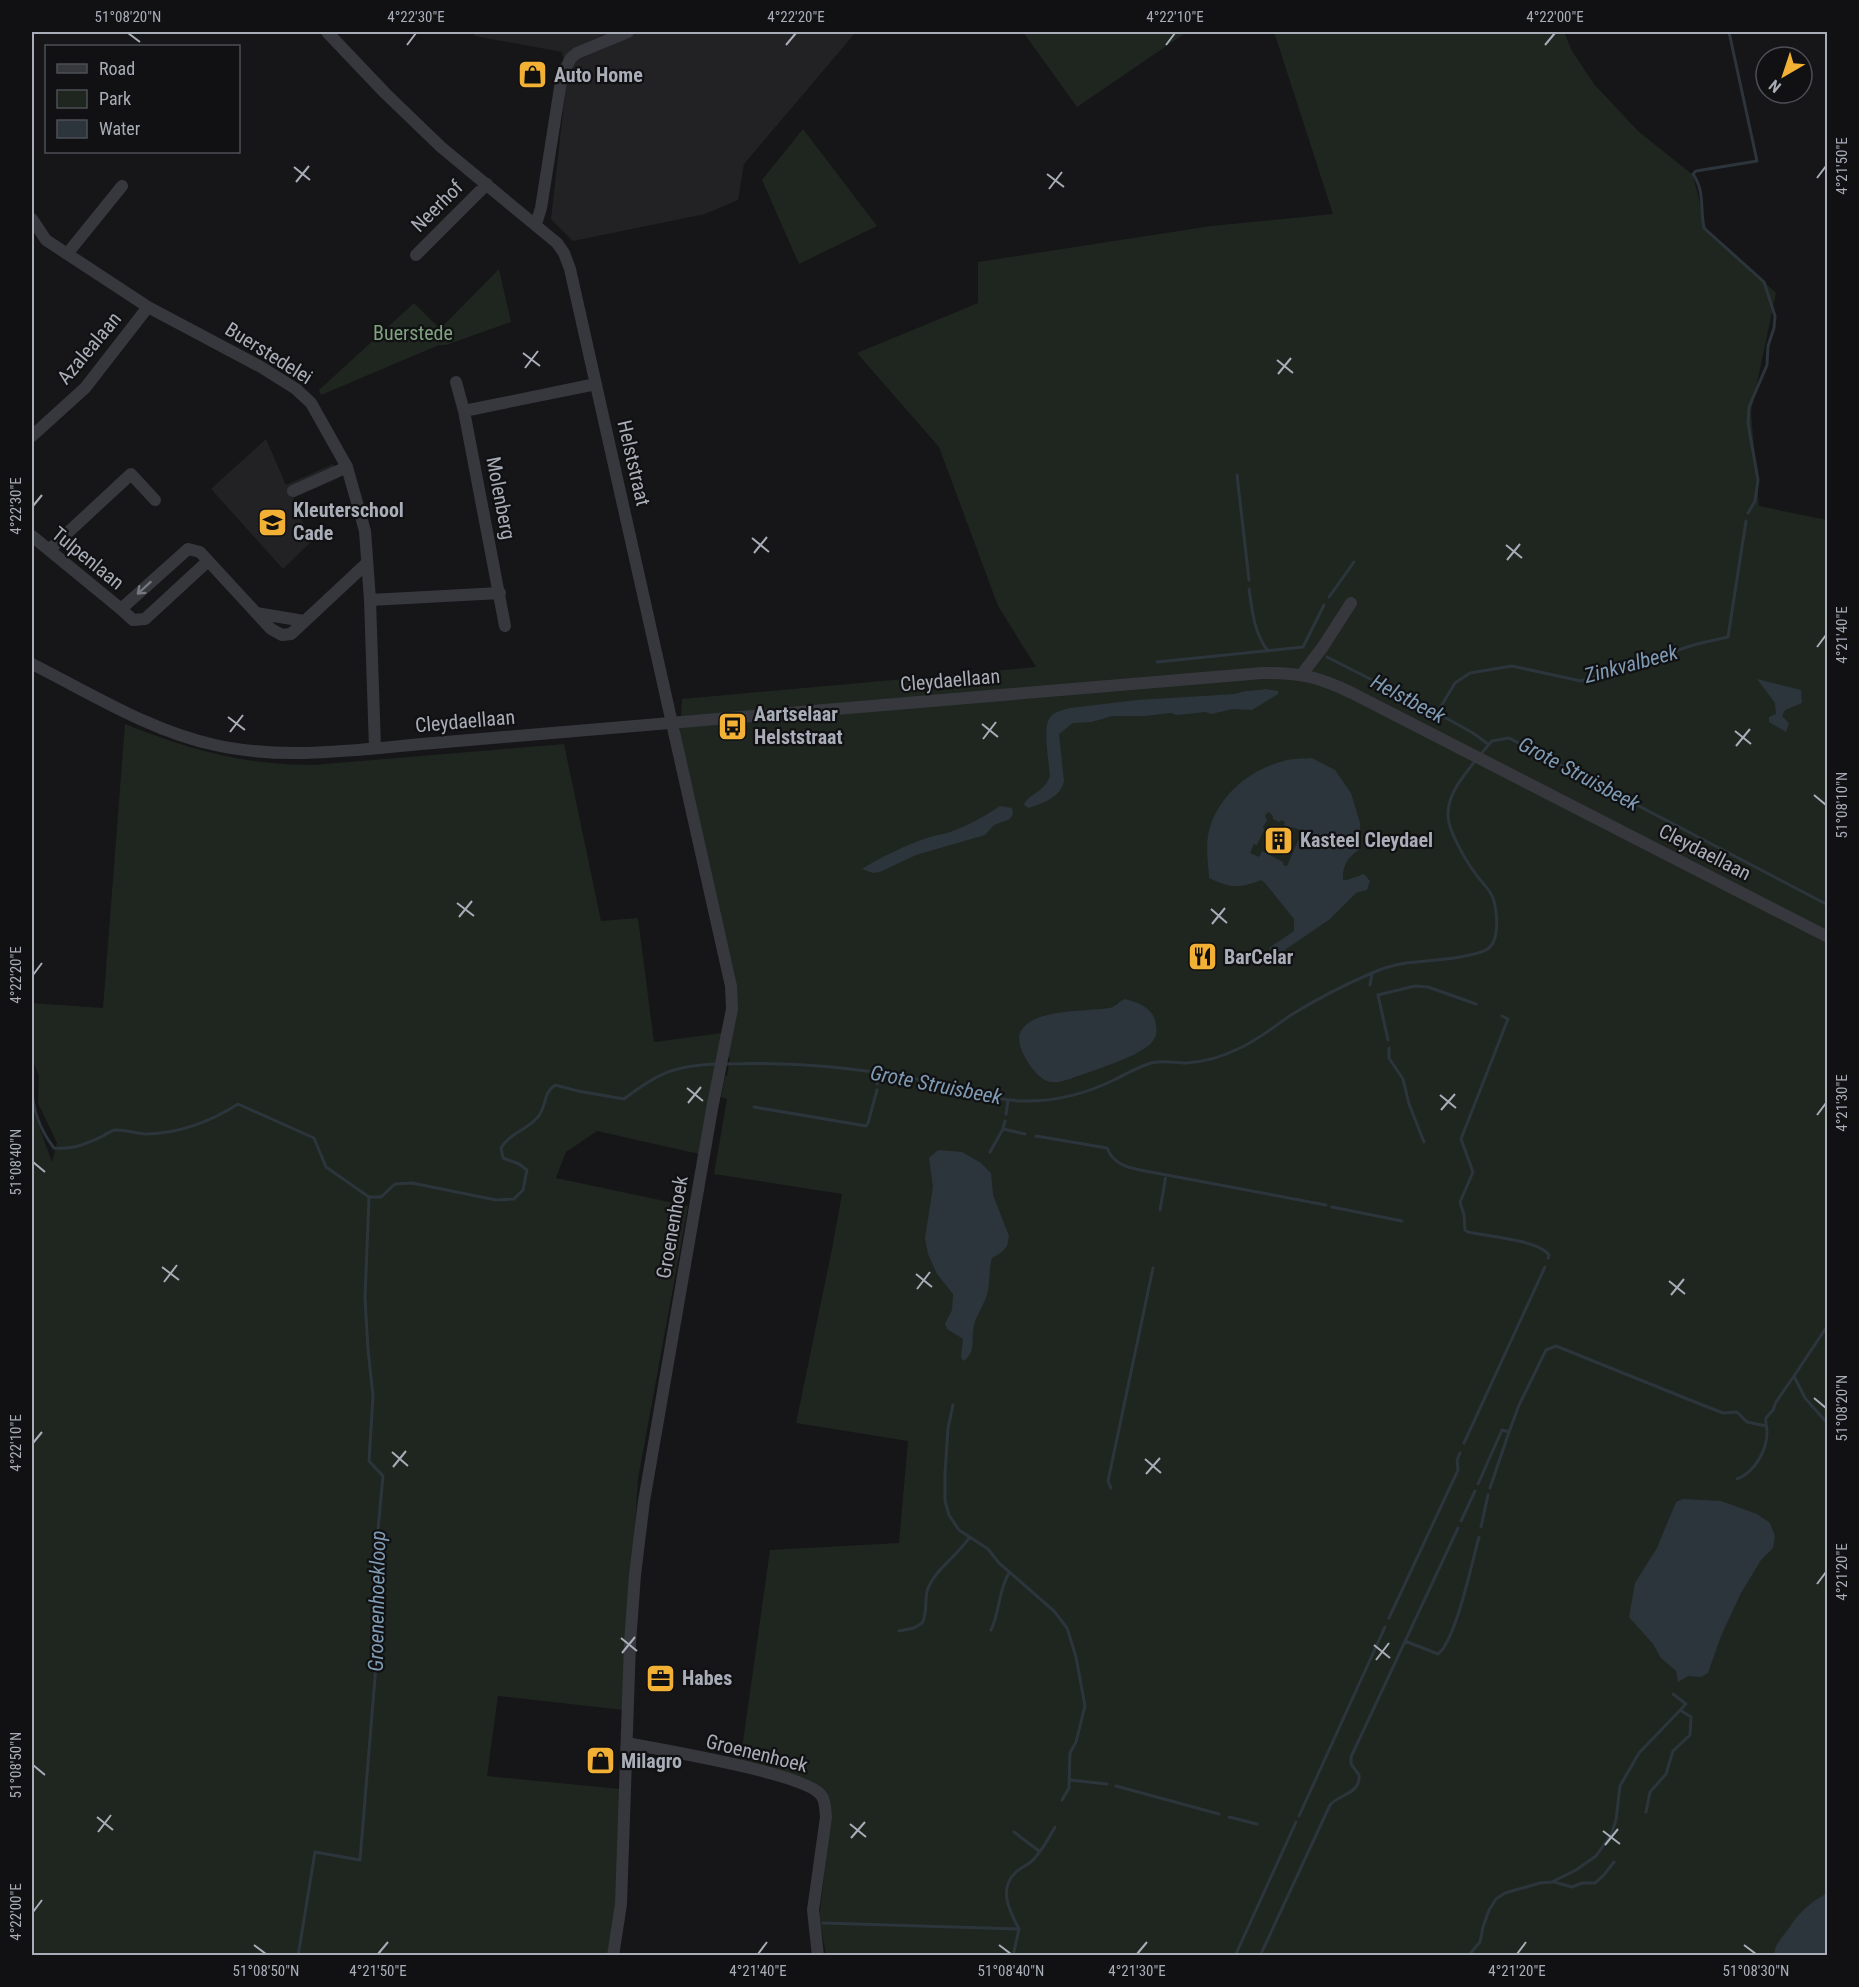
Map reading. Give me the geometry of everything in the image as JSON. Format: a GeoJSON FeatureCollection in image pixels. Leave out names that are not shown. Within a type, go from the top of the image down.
{"type":"FeatureCollection","features":[{"type":"Feature","properties":{"kind":"street","name":"Helststraat"},"geometry":{"type":"LineString","coordinates":[[327,32],[441,147],[536,224],[564,253],[570,269],[672,723]]}},
{"type":"Feature","properties":{"kind":"street"},"geometry":{"type":"LineString","coordinates":[[536,224],[541,208],[562,75],[571,58],[577,53],[628,32]]}},
{"type":"Feature","properties":{"kind":"street","name":"Neerhof"},"geometry":{"type":"LineString","coordinates":[[416,255],[487,184]]}},
{"type":"Feature","properties":{"kind":"street"},"geometry":{"type":"LineString","coordinates":[[67,254],[123,186]]}},
{"type":"Feature","properties":{"kind":"street","name":"Buerstedelei"},"geometry":{"type":"LineString","coordinates":[[32,219],[46,240],[148,308],[261,367],[296,389],[311,403],[347,467],[364,531],[370,600],[375,748]]}},
{"type":"Feature","properties":{"kind":"street","name":"Azalealaan"},"geometry":{"type":"LineString","coordinates":[[32,436],[85,388],[148,308]]}},
{"type":"Feature","properties":{"kind":"street","name":"Molenberg"},"geometry":{"type":"LineString","coordinates":[[456,382],[464,411],[505,626]]}},
{"type":"Feature","properties":{"kind":"street"},"geometry":{"type":"LineString","coordinates":[[464,411],[596,384]]}},
{"type":"Feature","properties":{"kind":"street"},"geometry":{"type":"LineString","coordinates":[[293,491],[347,467]]}},
{"type":"Feature","properties":{"kind":"street"},"geometry":{"type":"LineString","coordinates":[[49,550],[131,474],[155,500]]}},
{"type":"Feature","properties":{"kind":"street","name":"Tulpenlaan"},"geometry":{"type":"LineString","coordinates":[[32,536],[133,620],[145,619],[208,561]]}},
{"type":"Feature","properties":{"kind":"street"},"geometry":{"type":"LineString","coordinates":[[121,609],[188,549],[200,552],[271,628],[282,635],[291,634],[366,564]]}},
{"type":"Feature","properties":{"kind":"street"},"geometry":{"type":"LineString","coordinates":[[370,600],[500,593]]}},
{"type":"Feature","properties":{"kind":"street"},"geometry":{"type":"LineString","coordinates":[[1302,674],[1351,603]]}},
{"type":"Feature","properties":{"kind":"street"},"geometry":{"type":"LineString","coordinates":[[256,613],[304,621]]}},
{"type":"Feature","properties":{"kind":"street","name":"Cleydaellaan"},"geometry":{"type":"LineString","coordinates":[[32,664],[175,734],[215,745],[266,753],[375,748],[1262,673],[1302,674],[1352,693],[1827,938]]}},
{"type":"Feature","properties":{"kind":"street","name":"Groenenhoek"},"geometry":{"type":"LineString","coordinates":[[613,1956],[621,1904],[635,1575],[644,1502],[732,1009],[731,986],[672,723]]}},
{"type":"Feature","properties":{"kind":"street","name":"Groenenhoek"},"geometry":{"type":"LineString","coordinates":[[627,1743],[775,1774],[806,1784],[821,1796],[825,1803],[826,1817],[813,1910],[818,1956]]}},
{"type":"Feature","properties":{"kind":"shaded area"},"geometry":{"type":"Polygon","coordinates":[[[472,32],[856,32],[744,164],[738,200],[705,214],[573,241],[551,219],[567,76],[562,52],[475,36],[472,32]]]}},
{"type":"Feature","properties":{"kind":"shaded area","name":"Kleuterschool Cade"},"geometry":{"type":"Polygon","coordinates":[[[266,439],[286,485],[333,464],[339,478],[293,498],[311,542],[283,569],[211,489],[266,439]]]}},
{"type":"Feature","properties":{"kind":"green space"},"geometry":{"type":"Polygon","coordinates":[[[1023,32],[1187,32],[1077,107],[1023,32]]]}},
{"type":"Feature","properties":{"kind":"green space"},"geometry":{"type":"Polygon","coordinates":[[[1274,32],[1564,32],[1572,51],[1594,84],[1638,131],[1693,175],[1706,228],[1776,293],[1751,412],[1759,506],[1827,520],[1827,1955],[826,1955],[819,1917],[826,1858],[825,1794],[807,1779],[740,1763],[770,1550],[899,1543],[908,1441],[796,1423],[842,1194],[714,1174],[727,1099],[721,1097],[730,1058],[728,1057],[736,986],[679,747],[682,699],[1036,667],[998,606],[939,447],[857,353],[978,303],[978,262],[1211,226],[1333,214],[1274,32]]]}},
{"type":"Feature","properties":{"kind":"green space"},"geometry":{"type":"Polygon","coordinates":[[[803,129],[877,226],[799,264],[762,180],[803,129]]]}},
{"type":"Feature","properties":{"kind":"green space","name":"Buerstede"},"geometry":{"type":"Polygon","coordinates":[[[499,269],[511,322],[446,345],[439,345],[321,395],[319,390],[414,303],[440,329],[499,269]]]}},
{"type":"Feature","properties":{"kind":"green space"},"geometry":{"type":"Polygon","coordinates":[[[125,724],[217,754],[288,764],[314,765],[564,744],[601,921],[638,918],[654,1042],[722,1033],[699,1154],[597,1131],[566,1152],[556,1178],[688,1206],[638,1479],[624,1710],[498,1696],[487,1776],[620,1789],[615,1919],[608,1955],[32,1955],[32,1107],[52,1162],[57,1143],[38,1103],[39,1076],[32,1059],[32,1003],[103,1008],[125,724]]]}},
{"type":"Feature","properties":{"kind":"water"},"geometry":{"type":"Polygon","coordinates":[[[1757,679],[1801,690],[1802,703],[1785,710],[1782,716],[1789,723],[1786,732],[1769,722],[1769,717],[1776,714],[1775,703],[1757,679]]]}},
{"type":"Feature","properties":{"kind":"water"},"geometry":{"type":"Polygon","coordinates":[[[1265,689],[1278,691],[1278,694],[1252,710],[1233,709],[1211,714],[1206,712],[1112,716],[1092,722],[1073,723],[1059,734],[1064,781],[1062,787],[1055,796],[1045,802],[1028,808],[1024,805],[1044,786],[1050,776],[1046,738],[1047,724],[1049,719],[1058,712],[1070,708],[1137,700],[1235,694],[1265,689]]]}},
{"type":"Feature","properties":{"kind":"water"},"geometry":{"type":"Polygon","coordinates":[[[1312,758],[1335,770],[1351,793],[1360,823],[1360,849],[1347,862],[1343,880],[1364,874],[1370,881],[1367,890],[1356,893],[1330,919],[1276,956],[1269,948],[1294,931],[1294,919],[1261,880],[1235,886],[1209,878],[1208,833],[1222,803],[1249,776],[1284,761],[1312,758]],[[1269,812],[1265,815],[1267,821],[1263,827],[1264,830],[1257,845],[1254,844],[1250,853],[1259,857],[1262,851],[1287,866],[1300,836],[1304,833],[1284,825],[1285,822],[1281,820],[1279,822],[1273,819],[1269,812]]]}},
{"type":"Feature","properties":{"kind":"water"},"geometry":{"type":"Polygon","coordinates":[[[1000,806],[1012,808],[1013,814],[1010,819],[994,825],[985,835],[916,855],[880,872],[873,873],[862,869],[911,844],[963,827],[1000,806]]]}},
{"type":"Feature","properties":{"kind":"water"},"geometry":{"type":"Polygon","coordinates":[[[1125,999],[1143,1006],[1155,1020],[1154,1039],[1138,1053],[1059,1082],[1047,1081],[1031,1067],[1022,1052],[1019,1037],[1028,1024],[1037,1018],[1062,1012],[1111,1007],[1125,999]]]}},
{"type":"Feature","properties":{"kind":"water"},"geometry":{"type":"Polygon","coordinates":[[[938,1150],[962,1152],[981,1163],[991,1173],[993,1195],[1009,1236],[1007,1246],[992,1258],[988,1291],[974,1326],[971,1352],[963,1361],[961,1357],[963,1339],[947,1329],[945,1324],[952,1310],[953,1294],[937,1274],[928,1254],[925,1238],[933,1187],[929,1158],[938,1150]]]}},
{"type":"Feature","properties":{"kind":"water"},"geometry":{"type":"Polygon","coordinates":[[[1683,1499],[1721,1501],[1757,1514],[1770,1523],[1775,1536],[1773,1548],[1761,1560],[1741,1593],[1721,1636],[1708,1673],[1701,1677],[1688,1676],[1678,1682],[1676,1671],[1661,1658],[1653,1644],[1629,1617],[1635,1583],[1657,1548],[1676,1502],[1683,1499]]]}},
{"type":"Feature","properties":{"kind":"water"},"geometry":{"type":"Polygon","coordinates":[[[1827,1893],[1827,1955],[1774,1955],[1778,1944],[1797,1917],[1810,1904],[1827,1893]]]}},
{"type":"Feature","properties":{"kind":"waterway","name":"Zinkvalbeek"},"geometry":{"type":"LineString","coordinates":[[1729,32],[1757,161],[1696,171],[1693,174],[1701,194],[1704,228],[1764,282],[1775,316],[1768,346],[1767,365],[1749,407],[1748,423],[1758,480],[1755,501],[1748,513]]}},
{"type":"Feature","properties":{"kind":"waterway"},"geometry":{"type":"LineString","coordinates":[[1237,475],[1249,580]]}},
{"type":"Feature","properties":{"kind":"waterway","name":"Zinkvalbeek"},"geometry":{"type":"LineString","coordinates":[[1437,713],[1455,683],[1470,673],[1512,666],[1581,681],[1697,644],[1728,637],[1746,521]]}},
{"type":"Feature","properties":{"kind":"waterway"},"geometry":{"type":"LineString","coordinates":[[1329,597],[1354,562]]}},
{"type":"Feature","properties":{"kind":"waterway"},"geometry":{"type":"LineString","coordinates":[[1249,589],[1257,629],[1268,651]]}},
{"type":"Feature","properties":{"kind":"waterway"},"geometry":{"type":"LineString","coordinates":[[1157,662],[1303,647],[1324,605]]}},
{"type":"Feature","properties":{"kind":"waterway","name":"Helstbeek"},"geometry":{"type":"LineString","coordinates":[[1327,657],[1437,713],[1488,744]]}},
{"type":"Feature","properties":{"kind":"waterway","name":"Grote Struisbeek"},"geometry":{"type":"LineString","coordinates":[[1479,756],[1492,741],[1509,738],[1828,905]]}},
{"type":"Feature","properties":{"kind":"waterway","name":"Grote Struisbeek"},"geometry":{"type":"LineString","coordinates":[[725,1064],[832,1067],[948,1085],[1010,1100],[1033,1101],[1057,1098],[1092,1089],[1151,1063],[1186,1063],[1227,1054],[1253,1041],[1321,998],[1384,968],[1484,951],[1490,947],[1495,937],[1497,923],[1493,898],[1471,868],[1458,845],[1448,814],[1453,792],[1475,761]]}},
{"type":"Feature","properties":{"kind":"waterway"},"geometry":{"type":"LineString","coordinates":[[1370,985],[1372,973]]}},
{"type":"Feature","properties":{"kind":"waterway"},"geometry":{"type":"LineString","coordinates":[[1388,1040],[1378,995],[1415,986],[1428,987],[1476,1004]]}},
{"type":"Feature","properties":{"kind":"waterway"},"geometry":{"type":"LineString","coordinates":[[1502,1016],[1508,1019],[1461,1139],[1473,1172],[1460,1202],[1465,1230],[1524,1242],[1543,1250],[1549,1255],[1548,1258]]}},
{"type":"Feature","properties":{"kind":"waterway"},"geometry":{"type":"LineString","coordinates":[[1389,1048],[1389,1058],[1403,1079],[1409,1104],[1424,1142]]}},
{"type":"Feature","properties":{"kind":"waterway","name":"Grote Struisbeek"},"geometry":{"type":"LineString","coordinates":[[32,1090],[38,1120],[54,1148],[79,1146],[115,1130],[147,1134],[183,1129],[206,1121],[238,1104],[314,1138],[326,1167],[369,1197],[381,1197],[395,1184],[412,1183],[496,1200],[514,1199],[523,1190],[527,1170],[503,1158],[501,1148],[510,1138],[536,1119],[547,1095],[555,1085],[624,1099],[668,1072],[690,1066],[719,1064]]}},
{"type":"Feature","properties":{"kind":"waterway"},"geometry":{"type":"LineString","coordinates":[[877,1084],[882,1073]]}},
{"type":"Feature","properties":{"kind":"waterway"},"geometry":{"type":"LineString","coordinates":[[754,1107],[866,1126],[877,1090]]}},
{"type":"Feature","properties":{"kind":"waterway"},"geometry":{"type":"LineString","coordinates":[[1006,1114],[1008,1101]]}},
{"type":"Feature","properties":{"kind":"waterway"},"geometry":{"type":"LineString","coordinates":[[990,1152],[1005,1121]]}},
{"type":"Feature","properties":{"kind":"waterway"},"geometry":{"type":"LineString","coordinates":[[1003,1129],[1025,1134]]}},
{"type":"Feature","properties":{"kind":"waterway"},"geometry":{"type":"LineString","coordinates":[[1036,1136],[1107,1148],[1116,1161],[1135,1169],[1326,1205]]}},
{"type":"Feature","properties":{"kind":"waterway"},"geometry":{"type":"LineString","coordinates":[[1160,1210],[1166,1175]]}},
{"type":"Feature","properties":{"kind":"waterway","name":"Groenenhoekloop"},"geometry":{"type":"LineString","coordinates":[[298,1956],[315,1852],[360,1860],[381,1605],[374,1572],[383,1476],[369,1461],[373,1396],[365,1298],[369,1197]]}},
{"type":"Feature","properties":{"kind":"waterway"},"geometry":{"type":"LineString","coordinates":[[1332,1207],[1402,1221]]}},
{"type":"Feature","properties":{"kind":"waterway"},"geometry":{"type":"LineString","coordinates":[[1464,1443],[1545,1267]]}},
{"type":"Feature","properties":{"kind":"waterway"},"geometry":{"type":"LineString","coordinates":[[1111,1488],[1108,1481],[1153,1268]]}},
{"type":"Feature","properties":{"kind":"waterway"},"geometry":{"type":"LineString","coordinates":[[1828,1325],[1794,1376],[1805,1398],[1828,1424]]}},
{"type":"Feature","properties":{"kind":"waterway"},"geometry":{"type":"LineString","coordinates":[[1478,1484],[1502,1430],[1509,1432],[1519,1405],[1546,1350],[1556,1346],[1723,1413],[1737,1412],[1747,1422],[1766,1426]]}},
{"type":"Feature","properties":{"kind":"waterway"},"geometry":{"type":"LineString","coordinates":[[1737,1479],[1759,1460],[1765,1446],[1766,1418],[1794,1376]]}},
{"type":"Feature","properties":{"kind":"waterway"},"geometry":{"type":"LineString","coordinates":[[953,1405],[948,1428],[945,1473],[945,1501],[949,1515],[959,1530],[988,1549],[999,1563],[1054,1611],[1067,1628],[1076,1657],[1085,1706],[1076,1742],[1070,1753],[1069,1788],[1062,1800]]}},
{"type":"Feature","properties":{"kind":"waterway"},"geometry":{"type":"LineString","coordinates":[[1490,1488],[1509,1432]]}},
{"type":"Feature","properties":{"kind":"waterway"},"geometry":{"type":"LineString","coordinates":[[1389,1618],[1458,1470],[1457,1460],[1460,1453]]}},
{"type":"Feature","properties":{"kind":"waterway"},"geometry":{"type":"LineString","coordinates":[[1461,1521],[1475,1491]]}},
{"type":"Feature","properties":{"kind":"waterway"},"geometry":{"type":"LineString","coordinates":[[1481,1527],[1488,1495]]}},
{"type":"Feature","properties":{"kind":"waterway"},"geometry":{"type":"LineString","coordinates":[[1260,1956],[1330,1805],[1357,1786],[1359,1775],[1351,1764],[1351,1757],[1458,1528]]}},
{"type":"Feature","properties":{"kind":"waterway"},"geometry":{"type":"LineString","coordinates":[[1405,1641],[1438,1654],[1445,1646],[1457,1617],[1479,1537]]}},
{"type":"Feature","properties":{"kind":"waterway"},"geometry":{"type":"LineString","coordinates":[[899,1631],[914,1628],[922,1623],[927,1591],[933,1580],[969,1538]]}},
{"type":"Feature","properties":{"kind":"waterway"},"geometry":{"type":"LineString","coordinates":[[991,1630],[1009,1573]]}},
{"type":"Feature","properties":{"kind":"waterway"},"geometry":{"type":"LineString","coordinates":[[1299,1816],[1385,1627]]}},
{"type":"Feature","properties":{"kind":"waterway"},"geometry":{"type":"LineString","coordinates":[[1468,1956],[1480,1942],[1489,1910],[1496,1899],[1505,1893],[1552,1882],[1576,1870],[1596,1856],[1611,1835],[1616,1820],[1620,1786],[1639,1753],[1686,1704],[1673,1694]]}},
{"type":"Feature","properties":{"kind":"waterway"},"geometry":{"type":"LineString","coordinates":[[1646,1812],[1650,1792],[1666,1774],[1673,1751],[1690,1735],[1691,1717],[1680,1710]]}},
{"type":"Feature","properties":{"kind":"waterway"},"geometry":{"type":"LineString","coordinates":[[1070,1780],[1107,1784]]}},
{"type":"Feature","properties":{"kind":"waterway"},"geometry":{"type":"LineString","coordinates":[[1116,1786],[1219,1814]]}},
{"type":"Feature","properties":{"kind":"waterway"},"geometry":{"type":"LineString","coordinates":[[1229,1817],[1257,1824]]}},
{"type":"Feature","properties":{"kind":"waterway"},"geometry":{"type":"LineString","coordinates":[[1235,1956],[1296,1822]]}},
{"type":"Feature","properties":{"kind":"waterway"},"geometry":{"type":"LineString","coordinates":[[1013,1956],[1019,1929],[1007,1901],[1007,1887],[1015,1873],[1037,1855],[1055,1827]]}},
{"type":"Feature","properties":{"kind":"waterway"},"geometry":{"type":"LineString","coordinates":[[1014,1832],[1039,1851]]}},
{"type":"Feature","properties":{"kind":"waterway"},"geometry":{"type":"LineString","coordinates":[[1554,1882],[1572,1887],[1582,1883],[1595,1883],[1614,1862]]}},
{"type":"Feature","properties":{"kind":"waterway"},"geometry":{"type":"LineString","coordinates":[[823,1923],[1019,1929]]}},
{"type":"Feature","properties":{"kind":"place","name":"Auto Home"},"geometry":{"type":"Point","coordinates":[533,75]}},
{"type":"Feature","properties":{"kind":"place","name":"Kleuterschool Cade"},"geometry":{"type":"Point","coordinates":[272,522]}},
{"type":"Feature","properties":{"kind":"place","name":"Aartselaar Helststraat"},"geometry":{"type":"Point","coordinates":[733,726]}},
{"type":"Feature","properties":{"kind":"place","name":"Kasteel Cleydael"},"geometry":{"type":"Point","coordinates":[1279,840]}},
{"type":"Feature","properties":{"kind":"place","name":"BarCelar"},"geometry":{"type":"Point","coordinates":[1203,957]}},
{"type":"Feature","properties":{"kind":"place","name":"Habes"},"geometry":{"type":"Point","coordinates":[661,1678]}},
{"type":"Feature","properties":{"kind":"place","name":"Milagro"},"geometry":{"type":"Point","coordinates":[600,1761]}}]}
